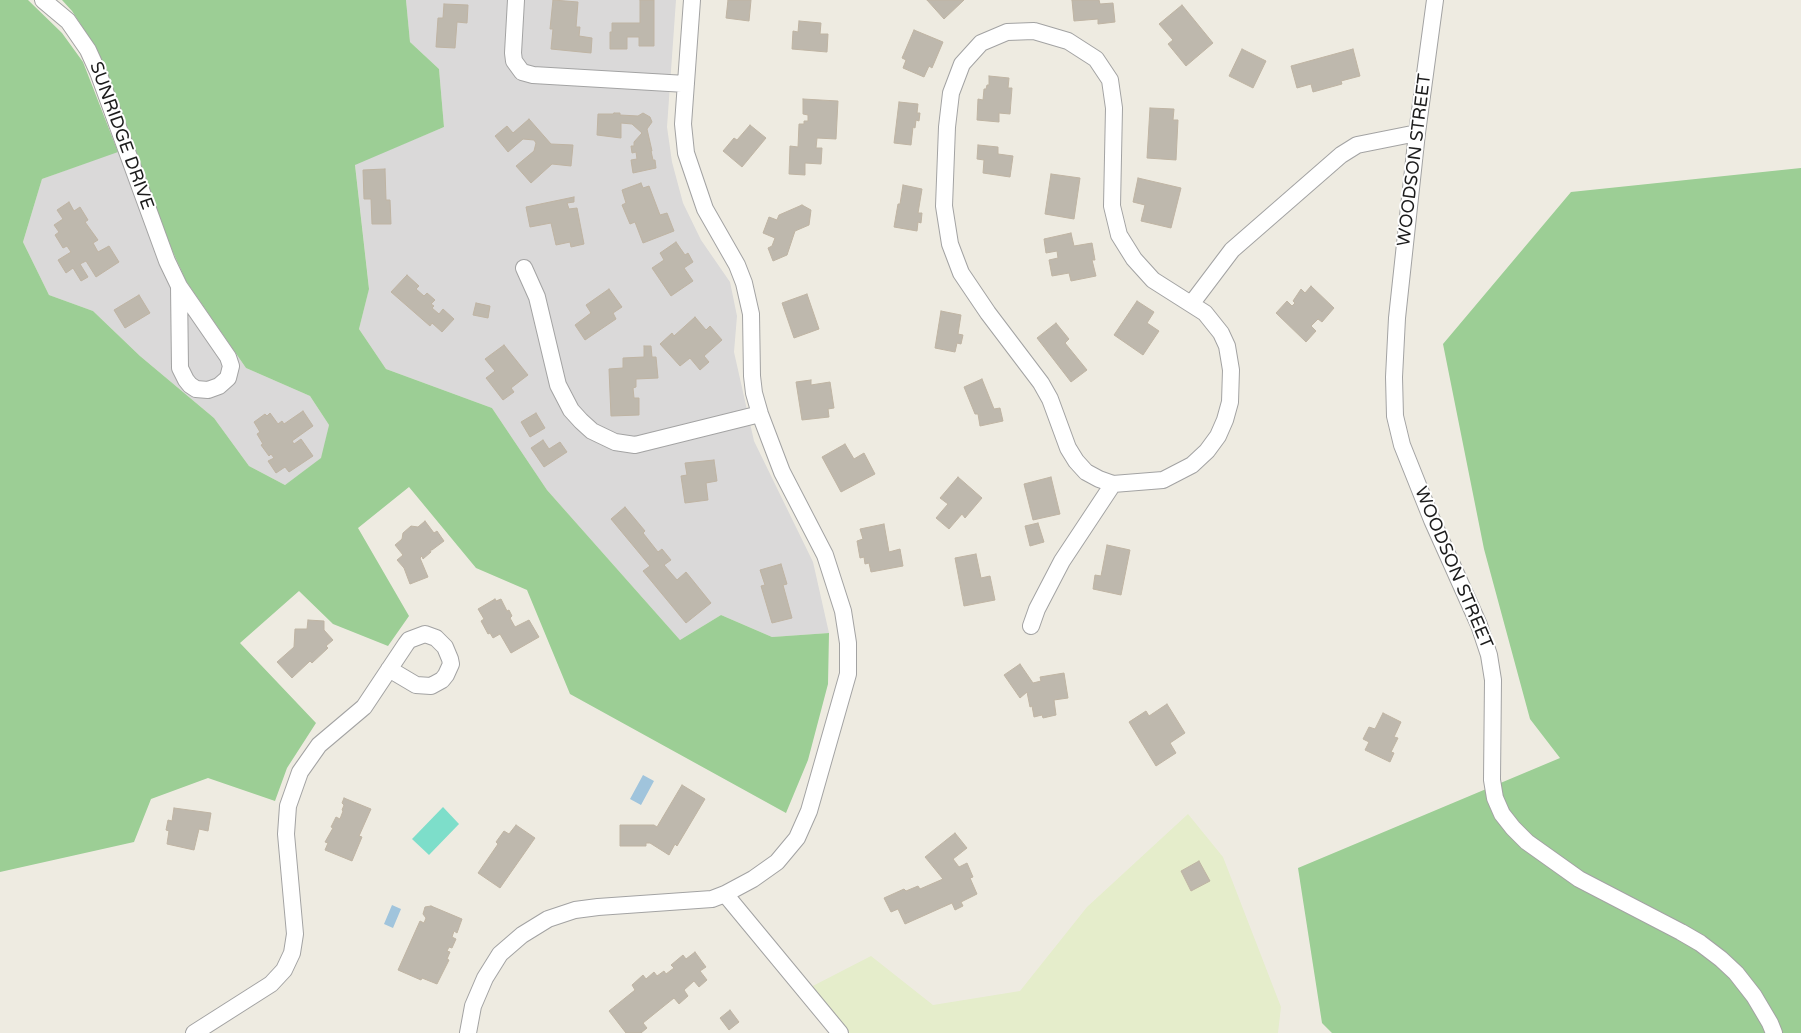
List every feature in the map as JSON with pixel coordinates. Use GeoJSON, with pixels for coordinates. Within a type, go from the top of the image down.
{"type":"FeatureCollection","features":[{"type":"Feature","properties":{"kind":"street","name":"SUNRIDGE DRIVE"},"geometry":{"type":"LineString","coordinates":[[43,0],[68,21],[94,62],[164,252],[179,286],[226,353],[230,362],[228,378],[220,386],[208,390],[196,389],[190,385],[182,374],[180,368],[179,286]]}},
{"type":"Feature","properties":{"kind":"street"},"geometry":{"type":"LineString","coordinates":[[516,0],[512,53],[514,61],[522,72],[532,75],[686,84]]}},
{"type":"Feature","properties":{"kind":"street"},"geometry":{"type":"LineString","coordinates":[[468,1033],[473,1006],[485,978],[500,954],[522,935],[548,919],[574,910],[712,899],[754,879],[777,862],[797,838],[809,811],[848,674],[848,643],[843,611],[825,555],[808,518],[782,472],[760,414],[752,376],[749,298],[737,265],[710,219],[696,186],[686,153],[683,124],[692,0]]}},
{"type":"Feature","properties":{"kind":"street","name":"WOODSON STREET"},"geometry":{"type":"LineString","coordinates":[[1436,0],[1417,133],[1397,318],[1394,377],[1396,416],[1402,445],[1432,520],[1479,625],[1489,655],[1493,680],[1492,780],[1495,798],[1502,814],[1512,828],[1542,853],[1579,879],[1694,939],[1721,959],[1736,973],[1754,996],[1774,1033]]}},
{"type":"Feature","properties":{"kind":"street"},"geometry":{"type":"LineString","coordinates":[[1034,31],[1068,41],[1096,59],[1110,80],[1114,108],[1112,206],[1119,235],[1134,259],[1153,280],[1192,304],[1205,313],[1213,322],[1227,346],[1231,370],[1230,402],[1218,436],[1207,451],[1192,465],[1178,473],[1156,481],[1113,484],[1086,472],[1068,448],[1050,400],[1041,383],[988,313],[961,273],[950,244],[944,206],[947,127],[951,93],[962,64],[981,43],[1007,32],[1034,31]]}},
{"type":"Feature","properties":{"kind":"street"},"geometry":{"type":"LineString","coordinates":[[1192,304],[1232,250],[1341,155],[1356,145],[1417,133]]}},
{"type":"Feature","properties":{"kind":"street"},"geometry":{"type":"LineString","coordinates":[[524,268],[537,297],[558,385],[571,410],[592,431],[615,442],[635,445],[760,414]]}},
{"type":"Feature","properties":{"kind":"street"},"geometry":{"type":"LineString","coordinates":[[1031,626],[1037,609],[1062,560],[1113,484]]}},
{"type":"Feature","properties":{"kind":"street"},"geometry":{"type":"LineString","coordinates":[[194,1033],[271,984],[284,970],[292,952],[295,934],[286,834],[288,806],[300,772],[319,745],[364,707],[389,669]]}},
{"type":"Feature","properties":{"kind":"street"},"geometry":{"type":"LineString","coordinates":[[725,894],[840,1033]]}},
{"type":"Feature","properties":{"kind":"shaded area"},"geometry":{"type":"Polygon","coordinates":[[[406,0],[676,0],[667,127],[672,162],[683,203],[701,240],[730,282],[737,316],[734,352],[754,441],[813,562],[829,633],[772,637],[721,615],[680,640],[547,490],[492,408],[386,369],[359,329],[369,288],[355,164],[444,127],[439,69],[410,42],[406,0]]]}},
{"type":"Feature","properties":{"kind":"shaded area"},"geometry":{"type":"Polygon","coordinates":[[[132,146],[186,281],[246,368],[310,396],[329,425],[322,458],[285,485],[249,466],[214,418],[140,356],[93,311],[49,295],[23,242],[42,179],[132,146]]]}},
{"type":"Feature","properties":{"kind":"shaded area"},"geometry":{"type":"Polygon","coordinates":[[[643,775],[654,781],[641,805],[630,799],[643,775]]]}},
{"type":"Feature","properties":{"kind":"shaded area"},"geometry":{"type":"Polygon","coordinates":[[[443,807],[459,824],[429,855],[412,839],[443,807]]]}},
{"type":"Feature","properties":{"kind":"shaded area"},"geometry":{"type":"Polygon","coordinates":[[[392,905],[401,909],[393,928],[384,924],[392,905]]]}},
{"type":"Feature","properties":{"kind":"green space"},"geometry":{"type":"Polygon","coordinates":[[[0,0],[28,0],[62,33],[83,62],[118,152],[42,179],[23,242],[49,295],[93,311],[140,356],[214,418],[249,466],[285,485],[321,458],[329,425],[310,396],[246,368],[186,281],[172,250],[94,45],[72,11],[62,0],[406,0],[410,42],[439,69],[444,127],[355,165],[369,289],[359,329],[386,369],[492,408],[547,490],[680,640],[721,615],[772,637],[829,633],[828,684],[808,760],[786,813],[570,694],[527,590],[476,568],[409,487],[358,528],[409,616],[388,646],[333,624],[299,591],[240,643],[316,723],[287,768],[275,801],[208,778],[151,799],[134,842],[0,872],[0,0]]]}},
{"type":"Feature","properties":{"kind":"green space"},"geometry":{"type":"Polygon","coordinates":[[[1801,168],[1801,1033],[1332,1033],[1322,1023],[1298,868],[1560,758],[1530,719],[1484,549],[1443,344],[1571,192],[1801,168]]]}},
{"type":"Feature","properties":{"kind":"green space"},"geometry":{"type":"Polygon","coordinates":[[[1188,814],[1223,857],[1281,1007],[1278,1033],[840,1033],[805,990],[871,956],[933,1005],[1020,991],[1087,907],[1188,814]]]}},
{"type":"Feature","properties":{"kind":"building"},"geometry":{"type":"Polygon","coordinates":[[[553,0],[578,2],[576,27],[580,27],[579,36],[592,38],[591,53],[551,49],[553,29],[550,29],[553,0]]]}},
{"type":"Feature","properties":{"kind":"building"},"geometry":{"type":"Polygon","coordinates":[[[640,0],[654,0],[654,46],[639,46],[639,37],[627,37],[627,49],[610,49],[612,23],[640,23],[640,0]]]}},
{"type":"Feature","properties":{"kind":"building"},"geometry":{"type":"Polygon","coordinates":[[[728,0],[751,0],[749,21],[726,18],[728,0]]]}},
{"type":"Feature","properties":{"kind":"building"},"geometry":{"type":"Polygon","coordinates":[[[927,0],[964,0],[944,19],[927,0]]]}},
{"type":"Feature","properties":{"kind":"building"},"geometry":{"type":"Polygon","coordinates":[[[1072,0],[1099,0],[1100,4],[1113,3],[1115,22],[1098,24],[1098,19],[1074,21],[1072,0]]]}},
{"type":"Feature","properties":{"kind":"building"},"geometry":{"type":"Polygon","coordinates":[[[444,4],[468,5],[467,23],[457,22],[455,48],[436,47],[438,18],[443,18],[444,4]]]}},
{"type":"Feature","properties":{"kind":"building"},"geometry":{"type":"Polygon","coordinates":[[[1182,5],[1213,43],[1186,66],[1168,44],[1173,40],[1159,24],[1182,5]]]}},
{"type":"Feature","properties":{"kind":"building"},"geometry":{"type":"Polygon","coordinates":[[[799,21],[821,23],[820,34],[828,34],[827,52],[792,49],[793,31],[798,32],[799,21]]]}},
{"type":"Feature","properties":{"kind":"building"},"geometry":{"type":"Polygon","coordinates":[[[914,30],[943,42],[932,68],[929,66],[924,77],[903,68],[906,60],[902,58],[914,30]]]}},
{"type":"Feature","properties":{"kind":"building"},"geometry":{"type":"Polygon","coordinates":[[[1242,49],[1266,61],[1253,88],[1229,76],[1242,49]]]}},
{"type":"Feature","properties":{"kind":"building"},"geometry":{"type":"Polygon","coordinates":[[[1353,49],[1360,76],[1341,81],[1342,84],[1313,92],[1311,84],[1297,88],[1291,66],[1353,49]]]}},
{"type":"Feature","properties":{"kind":"building"},"geometry":{"type":"Polygon","coordinates":[[[989,76],[1009,78],[1008,88],[1012,88],[1010,114],[999,113],[999,122],[977,120],[978,99],[983,100],[984,89],[989,85],[989,76]]]}},
{"type":"Feature","properties":{"kind":"building"},"geometry":{"type":"Polygon","coordinates":[[[803,99],[838,101],[836,139],[817,138],[816,148],[822,148],[821,164],[805,163],[805,175],[789,174],[790,146],[798,147],[799,124],[804,124],[804,121],[808,121],[808,115],[803,114],[803,99]]]}},
{"type":"Feature","properties":{"kind":"building"},"geometry":{"type":"Polygon","coordinates":[[[899,102],[918,104],[917,113],[920,113],[919,121],[916,120],[915,128],[913,127],[911,145],[894,143],[899,102]]]}},
{"type":"Feature","properties":{"kind":"building"},"geometry":{"type":"Polygon","coordinates":[[[1150,108],[1174,109],[1173,120],[1178,120],[1176,160],[1147,158],[1150,108]]]}},
{"type":"Feature","properties":{"kind":"building"},"geometry":{"type":"Polygon","coordinates":[[[614,113],[638,116],[643,113],[650,117],[652,122],[647,129],[656,168],[633,173],[631,160],[637,159],[636,152],[632,153],[631,146],[634,146],[634,142],[642,133],[632,124],[621,123],[621,138],[597,135],[598,114],[614,113]]]}},
{"type":"Feature","properties":{"kind":"building"},"geometry":{"type":"Polygon","coordinates":[[[529,119],[551,144],[573,145],[571,166],[552,164],[531,183],[516,166],[534,151],[536,143],[534,140],[523,139],[508,152],[495,136],[507,126],[513,133],[529,119]]]}},
{"type":"Feature","properties":{"kind":"building"},"geometry":{"type":"Polygon","coordinates":[[[750,125],[766,138],[742,167],[723,151],[734,138],[737,140],[750,125]]]}},
{"type":"Feature","properties":{"kind":"building"},"geometry":{"type":"Polygon","coordinates":[[[978,145],[998,147],[998,154],[1013,156],[1010,177],[983,173],[984,160],[977,159],[978,145]]]}},
{"type":"Feature","properties":{"kind":"building"},"geometry":{"type":"Polygon","coordinates":[[[385,169],[386,200],[390,200],[391,224],[372,224],[371,199],[364,199],[363,170],[385,169]]]}},
{"type":"Feature","properties":{"kind":"building"},"geometry":{"type":"Polygon","coordinates":[[[1051,174],[1080,178],[1074,219],[1045,214],[1051,174]]]}},
{"type":"Feature","properties":{"kind":"building"},"geometry":{"type":"Polygon","coordinates":[[[1138,178],[1181,188],[1171,228],[1141,221],[1145,205],[1133,202],[1138,178]]]}},
{"type":"Feature","properties":{"kind":"building"},"geometry":{"type":"Polygon","coordinates":[[[641,183],[643,188],[649,186],[660,215],[667,213],[674,231],[643,243],[635,222],[630,224],[622,205],[626,203],[622,190],[641,183]]]}},
{"type":"Feature","properties":{"kind":"building"},"geometry":{"type":"Polygon","coordinates":[[[903,185],[922,189],[918,213],[922,213],[921,223],[918,222],[917,231],[894,227],[903,185]]]}},
{"type":"Feature","properties":{"kind":"building"},"geometry":{"type":"Polygon","coordinates":[[[574,197],[574,202],[567,203],[569,209],[577,208],[584,244],[571,247],[570,242],[556,245],[551,223],[530,227],[526,207],[574,197]]]}},
{"type":"Feature","properties":{"kind":"building"},"geometry":{"type":"Polygon","coordinates":[[[69,202],[74,211],[80,207],[88,220],[85,222],[98,240],[93,243],[98,252],[109,246],[119,262],[96,277],[86,261],[80,264],[88,277],[81,281],[73,268],[66,273],[58,260],[71,252],[67,246],[63,248],[55,235],[59,232],[54,225],[63,219],[57,210],[69,202]]]}},
{"type":"Feature","properties":{"kind":"building"},"geometry":{"type":"Polygon","coordinates":[[[802,205],[811,210],[809,225],[795,231],[787,255],[773,261],[768,248],[772,246],[775,238],[763,233],[769,217],[777,220],[779,215],[802,205]]]}},
{"type":"Feature","properties":{"kind":"building"},"geometry":{"type":"Polygon","coordinates":[[[1071,233],[1074,246],[1092,243],[1095,260],[1092,260],[1096,276],[1071,281],[1069,273],[1052,276],[1049,260],[1058,258],[1057,251],[1046,253],[1044,239],[1071,233]]]}},
{"type":"Feature","properties":{"kind":"building"},"geometry":{"type":"Polygon","coordinates":[[[676,242],[685,255],[688,253],[693,262],[684,268],[693,281],[671,296],[652,268],[664,260],[660,253],[676,242]]]}},
{"type":"Feature","properties":{"kind":"building"},"geometry":{"type":"Polygon","coordinates":[[[407,275],[419,286],[416,289],[424,296],[427,293],[435,300],[431,304],[434,306],[432,308],[439,314],[443,309],[454,319],[442,332],[432,323],[430,326],[391,292],[407,275]]]}},
{"type":"Feature","properties":{"kind":"building"},"geometry":{"type":"Polygon","coordinates":[[[1311,286],[1334,308],[1322,322],[1318,319],[1311,326],[1316,331],[1306,342],[1276,313],[1287,301],[1292,306],[1301,289],[1305,293],[1311,286]]]}},
{"type":"Feature","properties":{"kind":"building"},"geometry":{"type":"Polygon","coordinates":[[[609,289],[622,307],[613,313],[616,319],[585,340],[575,325],[591,313],[586,305],[609,289]]]}},
{"type":"Feature","properties":{"kind":"building"},"geometry":{"type":"Polygon","coordinates":[[[807,294],[819,329],[794,338],[782,303],[807,294]]]}},
{"type":"Feature","properties":{"kind":"building"},"geometry":{"type":"Polygon","coordinates":[[[139,295],[150,313],[125,328],[114,310],[139,295]]]}},
{"type":"Feature","properties":{"kind":"building"},"geometry":{"type":"Polygon","coordinates":[[[1137,301],[1154,312],[1147,323],[1159,331],[1143,355],[1114,335],[1137,301]]]}},
{"type":"Feature","properties":{"kind":"building"},"geometry":{"type":"Polygon","coordinates":[[[476,303],[490,306],[488,318],[473,315],[476,303]]]}},
{"type":"Feature","properties":{"kind":"building"},"geometry":{"type":"Polygon","coordinates":[[[941,311],[961,315],[958,334],[963,335],[961,344],[957,343],[955,352],[935,348],[941,311]]]}},
{"type":"Feature","properties":{"kind":"building"},"geometry":{"type":"Polygon","coordinates":[[[695,317],[706,330],[710,326],[722,340],[704,356],[709,362],[700,370],[690,358],[680,366],[660,344],[672,333],[674,336],[695,317]]]}},
{"type":"Feature","properties":{"kind":"building"},"geometry":{"type":"Polygon","coordinates":[[[1056,323],[1069,339],[1065,343],[1087,370],[1071,382],[1037,338],[1056,323]]]}},
{"type":"Feature","properties":{"kind":"building"},"geometry":{"type":"Polygon","coordinates":[[[504,345],[528,375],[511,388],[514,392],[503,400],[486,378],[495,371],[485,359],[504,345]]]}},
{"type":"Feature","properties":{"kind":"building"},"geometry":{"type":"Polygon","coordinates":[[[644,346],[651,346],[652,357],[656,357],[658,378],[636,379],[636,387],[633,388],[634,398],[639,398],[639,415],[611,416],[609,369],[623,368],[623,358],[644,357],[644,346]]]}},
{"type":"Feature","properties":{"kind":"building"},"geometry":{"type":"Polygon","coordinates":[[[982,379],[994,409],[1000,408],[1003,421],[980,426],[978,414],[975,414],[964,387],[982,379]]]}},
{"type":"Feature","properties":{"kind":"building"},"geometry":{"type":"Polygon","coordinates":[[[811,380],[811,385],[830,382],[834,408],[828,409],[829,417],[802,420],[796,382],[811,380]]]}},
{"type":"Feature","properties":{"kind":"building"},"geometry":{"type":"Polygon","coordinates":[[[303,411],[313,426],[292,441],[294,444],[301,439],[313,456],[289,472],[285,467],[276,473],[268,461],[274,458],[271,454],[269,456],[261,445],[263,444],[257,434],[260,432],[254,422],[265,414],[267,416],[270,413],[278,424],[282,421],[284,424],[303,411]]]}},
{"type":"Feature","properties":{"kind":"building"},"geometry":{"type":"Polygon","coordinates":[[[536,413],[545,428],[530,437],[521,422],[536,413]]]}},
{"type":"Feature","properties":{"kind":"building"},"geometry":{"type":"Polygon","coordinates":[[[543,440],[549,449],[560,442],[567,452],[544,467],[531,448],[543,440]]]}},
{"type":"Feature","properties":{"kind":"building"},"geometry":{"type":"Polygon","coordinates":[[[845,444],[854,459],[864,453],[875,474],[841,492],[822,457],[845,444]]]}},
{"type":"Feature","properties":{"kind":"building"},"geometry":{"type":"Polygon","coordinates":[[[714,460],[717,481],[706,483],[708,500],[685,503],[681,476],[687,475],[685,463],[714,460]]]}},
{"type":"Feature","properties":{"kind":"building"},"geometry":{"type":"Polygon","coordinates":[[[958,477],[982,498],[965,518],[962,514],[949,529],[936,518],[948,504],[940,498],[958,477]]]}},
{"type":"Feature","properties":{"kind":"building"},"geometry":{"type":"Polygon","coordinates":[[[1051,477],[1060,514],[1033,520],[1024,484],[1051,477]]]}},
{"type":"Feature","properties":{"kind":"building"},"geometry":{"type":"Polygon","coordinates":[[[625,507],[645,531],[643,533],[658,552],[662,549],[671,560],[664,565],[677,580],[686,572],[711,603],[686,623],[643,571],[650,566],[611,519],[625,507]]]}},
{"type":"Feature","properties":{"kind":"building"},"geometry":{"type":"Polygon","coordinates":[[[425,521],[434,533],[437,531],[444,541],[430,550],[431,552],[423,559],[422,556],[420,558],[428,577],[410,584],[404,568],[397,560],[403,555],[395,545],[402,539],[403,533],[411,526],[418,527],[425,521]]]}},
{"type":"Feature","properties":{"kind":"building"},"geometry":{"type":"Polygon","coordinates":[[[1038,523],[1044,542],[1030,546],[1025,526],[1038,523]]]}},
{"type":"Feature","properties":{"kind":"building"},"geometry":{"type":"Polygon","coordinates":[[[884,524],[889,552],[900,549],[903,566],[871,572],[869,563],[865,564],[864,557],[860,558],[857,541],[863,539],[860,529],[884,524]]]}},
{"type":"Feature","properties":{"kind":"building"},"geometry":{"type":"Polygon","coordinates":[[[1107,545],[1130,550],[1121,595],[1093,589],[1095,575],[1101,576],[1107,545]]]}},
{"type":"Feature","properties":{"kind":"building"},"geometry":{"type":"Polygon","coordinates":[[[976,554],[981,578],[990,576],[995,600],[964,606],[955,558],[976,554]]]}},
{"type":"Feature","properties":{"kind":"building"},"geometry":{"type":"Polygon","coordinates":[[[781,564],[787,584],[783,585],[792,618],[772,623],[761,586],[765,585],[760,570],[781,564]]]}},
{"type":"Feature","properties":{"kind":"building"},"geometry":{"type":"Polygon","coordinates":[[[495,599],[496,601],[501,599],[507,611],[509,610],[512,616],[510,618],[515,627],[529,620],[539,637],[511,653],[500,634],[493,638],[490,633],[488,634],[481,621],[484,619],[478,609],[495,599]]]}},
{"type":"Feature","properties":{"kind":"building"},"geometry":{"type":"Polygon","coordinates":[[[308,620],[324,621],[324,630],[333,640],[326,646],[328,648],[312,663],[310,661],[292,678],[277,662],[294,647],[295,629],[307,629],[308,620]]]}},
{"type":"Feature","properties":{"kind":"building"},"geometry":{"type":"Polygon","coordinates":[[[1020,664],[1033,683],[1041,681],[1040,677],[1064,673],[1068,698],[1054,700],[1056,715],[1043,718],[1042,715],[1034,717],[1027,692],[1020,698],[1004,675],[1020,664]]]}},
{"type":"Feature","properties":{"kind":"building"},"geometry":{"type":"Polygon","coordinates":[[[1167,704],[1185,733],[1170,743],[1176,753],[1156,766],[1129,722],[1146,711],[1149,716],[1167,704]]]}},
{"type":"Feature","properties":{"kind":"building"},"geometry":{"type":"Polygon","coordinates":[[[1383,713],[1401,722],[1394,737],[1398,738],[1391,752],[1394,753],[1390,762],[1365,750],[1369,742],[1363,739],[1369,727],[1375,729],[1383,713]]]}},
{"type":"Feature","properties":{"kind":"building"},"geometry":{"type":"Polygon","coordinates":[[[682,785],[705,799],[677,846],[675,844],[669,855],[650,843],[646,843],[646,846],[620,846],[620,825],[654,825],[657,827],[682,785]]]}},
{"type":"Feature","properties":{"kind":"building"},"geometry":{"type":"Polygon","coordinates":[[[344,798],[371,809],[359,836],[362,837],[352,861],[325,850],[328,843],[325,842],[333,828],[331,827],[336,817],[340,819],[343,811],[344,805],[342,803],[344,798]]]}},
{"type":"Feature","properties":{"kind":"building"},"geometry":{"type":"Polygon","coordinates":[[[174,808],[211,813],[208,831],[199,829],[194,850],[167,844],[169,831],[166,830],[168,820],[172,821],[174,808]]]}},
{"type":"Feature","properties":{"kind":"building"},"geometry":{"type":"Polygon","coordinates":[[[516,825],[535,838],[500,888],[478,873],[498,844],[496,842],[504,831],[509,834],[516,825]]]}},
{"type":"Feature","properties":{"kind":"building"},"geometry":{"type":"Polygon","coordinates":[[[955,833],[967,848],[953,859],[959,867],[967,863],[973,877],[970,878],[977,894],[961,902],[963,906],[955,910],[952,903],[905,924],[898,909],[891,912],[884,898],[904,889],[906,891],[918,886],[920,889],[943,879],[925,857],[955,833]]]}},
{"type":"Feature","properties":{"kind":"building"},"geometry":{"type":"Polygon","coordinates":[[[1199,861],[1210,881],[1191,891],[1181,871],[1199,861]]]}},
{"type":"Feature","properties":{"kind":"building"},"geometry":{"type":"Polygon","coordinates":[[[431,906],[462,919],[457,933],[454,931],[452,937],[456,939],[452,948],[449,947],[447,951],[450,952],[447,959],[449,960],[437,984],[422,978],[421,980],[398,970],[420,921],[424,923],[426,918],[423,914],[425,907],[431,906]]]}},
{"type":"Feature","properties":{"kind":"building"},"geometry":{"type":"Polygon","coordinates":[[[695,952],[706,967],[700,971],[707,980],[699,987],[694,981],[684,990],[688,996],[679,1004],[674,998],[643,1023],[647,1028],[641,1033],[626,1033],[609,1011],[635,990],[632,985],[643,975],[646,979],[654,972],[657,976],[664,971],[666,974],[674,968],[671,965],[683,955],[686,959],[695,952]]]}},
{"type":"Feature","properties":{"kind":"building"},"geometry":{"type":"Polygon","coordinates":[[[730,1010],[739,1022],[729,1030],[720,1018],[730,1010]]]}}]}
